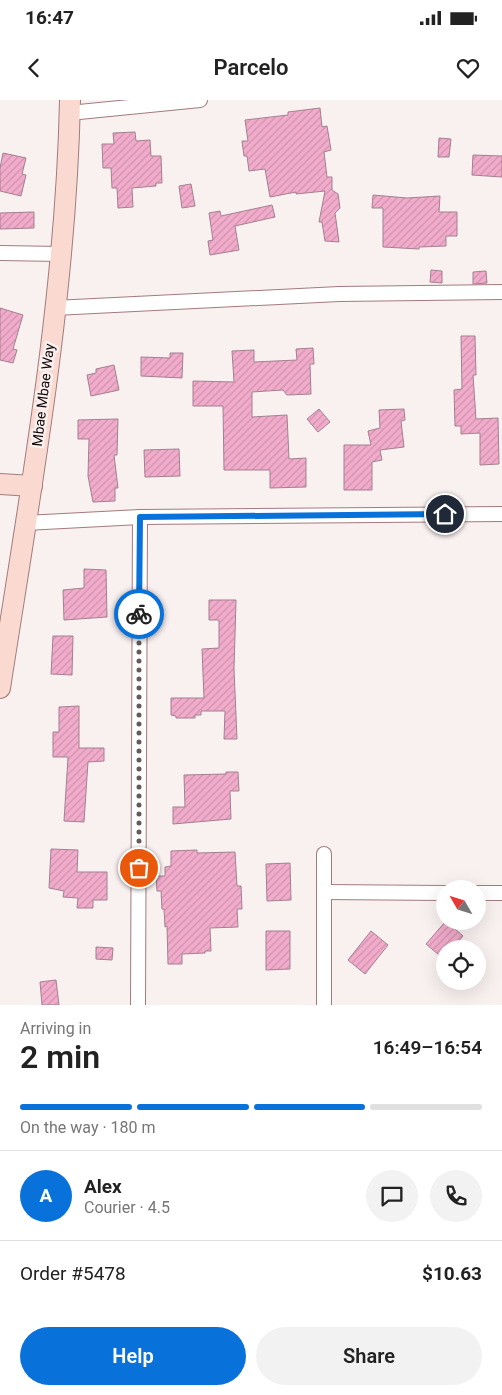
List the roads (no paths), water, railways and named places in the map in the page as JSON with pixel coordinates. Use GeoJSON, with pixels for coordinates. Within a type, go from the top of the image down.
{"type":"FeatureCollection","features":[{"type":"Feature","properties":{"kind":"street"},"geometry":{"type":"LineString","coordinates":[[70,107],[200,100]]}},
{"type":"Feature","properties":{"kind":"street","name":"Mbae Mbae Way"},"geometry":{"type":"LineString","coordinates":[[0,688],[32,486],[54,308],[60,254],[70,107]]}},
{"type":"Feature","properties":{"kind":"street"},"geometry":{"type":"LineString","coordinates":[[0,253],[60,254]]}},
{"type":"Feature","properties":{"kind":"street"},"geometry":{"type":"LineString","coordinates":[[54,308],[339,294],[502,292]]}},
{"type":"Feature","properties":{"kind":"street"},"geometry":{"type":"LineString","coordinates":[[0,484],[32,486]]}},
{"type":"Feature","properties":{"kind":"street"},"geometry":{"type":"LineString","coordinates":[[25,523],[140,517],[502,514]]}},
{"type":"Feature","properties":{"kind":"street"},"geometry":{"type":"LineString","coordinates":[[138,1005],[140,517]]}},
{"type":"Feature","properties":{"kind":"street"},"geometry":{"type":"LineString","coordinates":[[324,854],[324,1005]]}},
{"type":"Feature","properties":{"kind":"street"},"geometry":{"type":"LineString","coordinates":[[324,892],[436,893]]}},
{"type":"Feature","properties":{"kind":"street"},"geometry":{"type":"LineString","coordinates":[[486,893],[502,893]]}}]}
